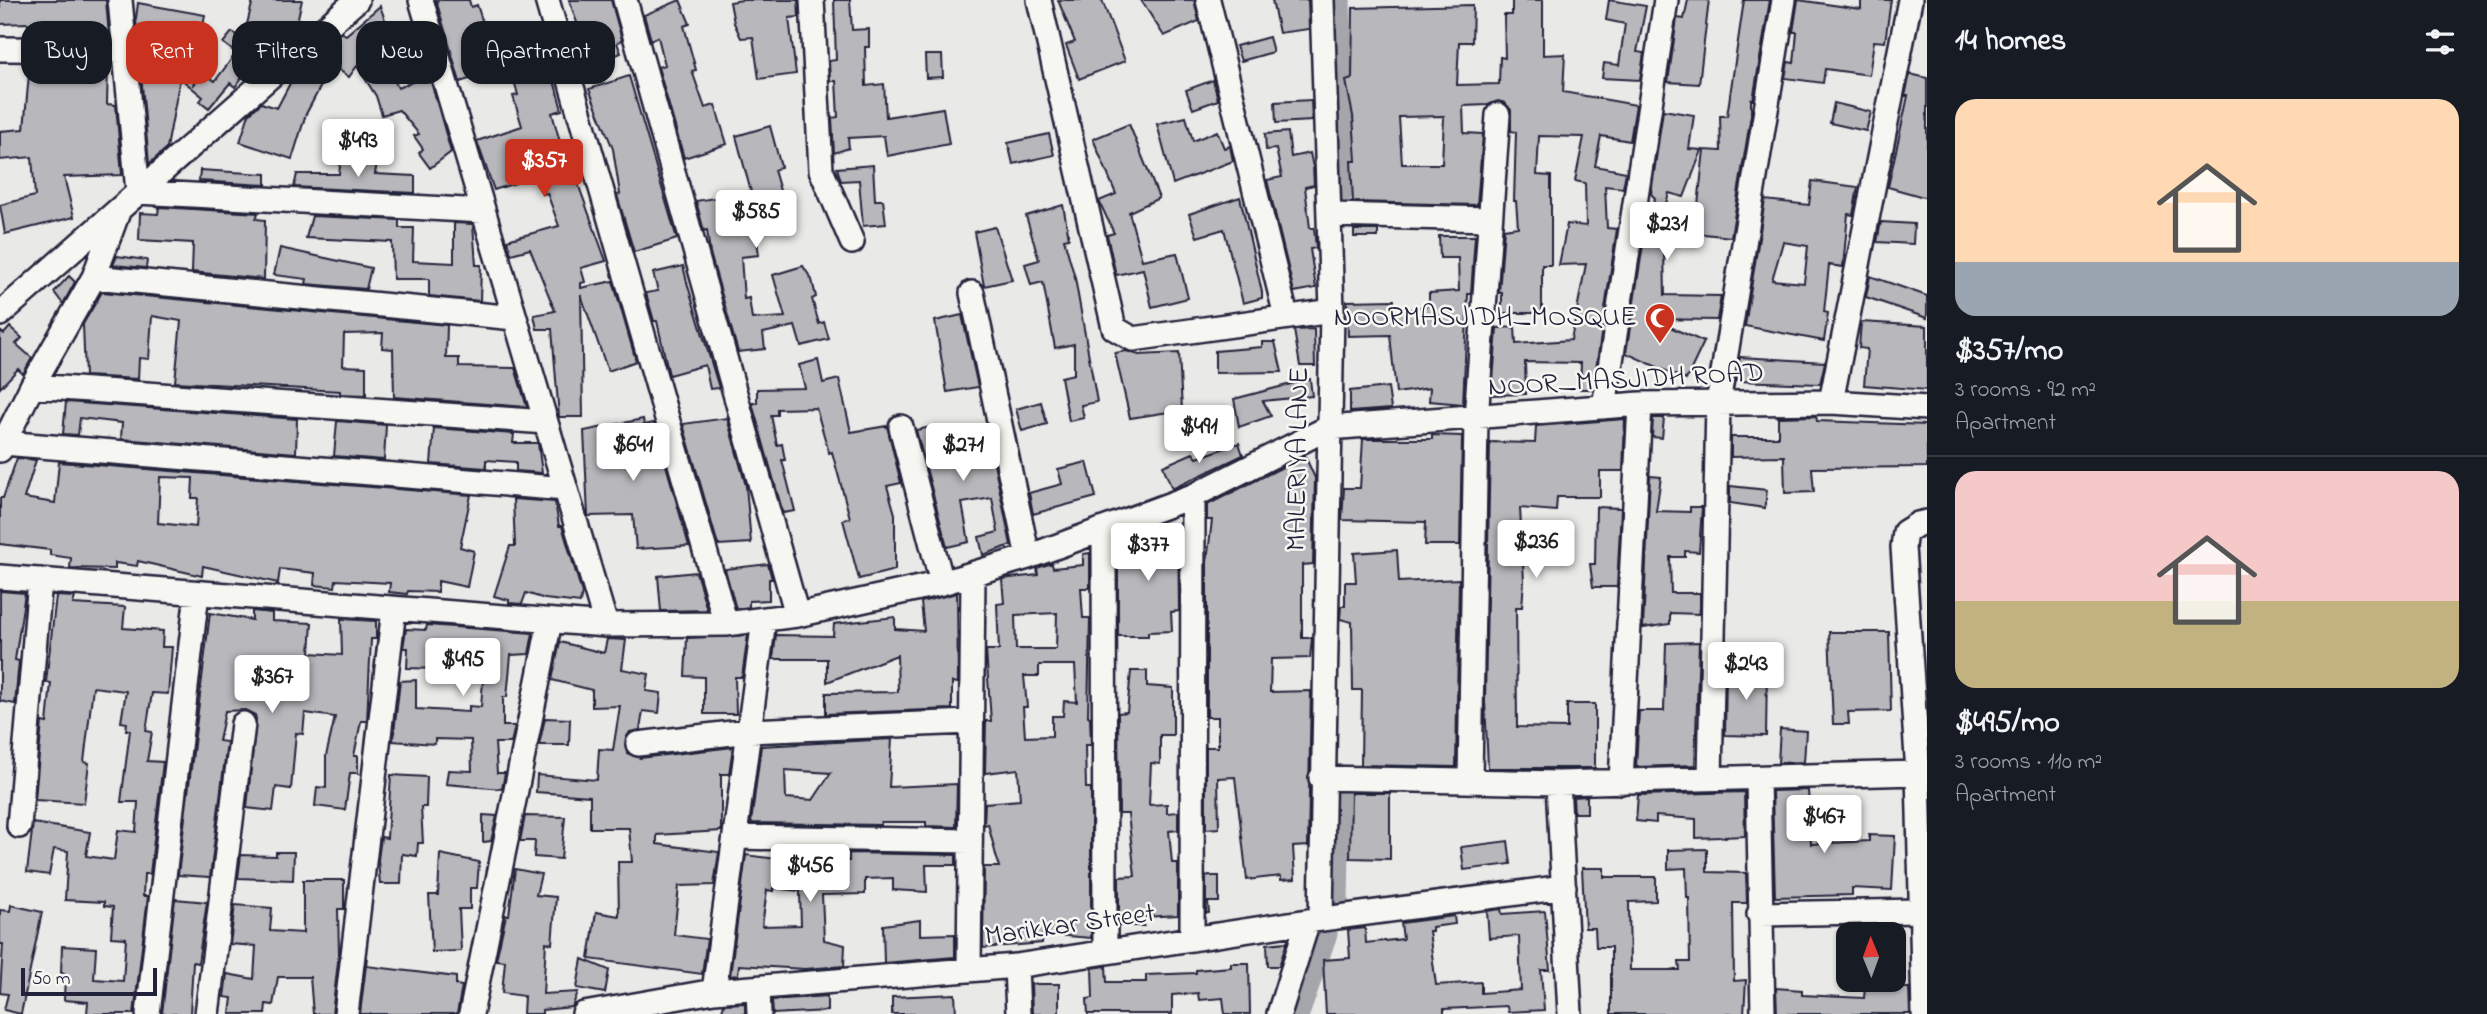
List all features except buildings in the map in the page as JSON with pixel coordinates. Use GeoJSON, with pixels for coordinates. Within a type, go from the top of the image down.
{"type":"FeatureCollection","features":[{"type":"Feature","properties":{"kind":"street"},"geometry":{"type":"LineString","coordinates":[[120,0],[138,192]]}},
{"type":"Feature","properties":{"kind":"street"},"geometry":{"type":"LineString","coordinates":[[0,314],[357,0]]}},
{"type":"Feature","properties":{"kind":"street"},"geometry":{"type":"LineString","coordinates":[[421,0],[606,625]]}},
{"type":"Feature","properties":{"kind":"street"},"geometry":{"type":"LineString","coordinates":[[547,0],[726,624]]}},
{"type":"Feature","properties":{"kind":"street"},"geometry":{"type":"LineString","coordinates":[[625,0],[797,615]]}},
{"type":"Feature","properties":{"kind":"street"},"geometry":{"type":"LineString","coordinates":[[812,0],[821,170],[852,243]]}},
{"type":"Feature","properties":{"kind":"street"},"geometry":{"type":"LineString","coordinates":[[1039,0],[1114,328],[1133,339],[1332,311]]}},
{"type":"Feature","properties":{"kind":"street"},"geometry":{"type":"LineString","coordinates":[[1208,0],[1286,316]]}},
{"type":"Feature","properties":{"kind":"street","name":"MALERIYA LANE"},"geometry":{"type":"LineString","coordinates":[[1279,1014],[1315,920],[1332,311],[1322,0]]}},
{"type":"Feature","properties":{"kind":"street"},"geometry":{"type":"LineString","coordinates":[[1604,407],[1666,0]]}},
{"type":"Feature","properties":{"kind":"street"},"geometry":{"type":"LineString","coordinates":[[1710,778],[1718,403],[1784,0]]}},
{"type":"Feature","properties":{"kind":"street"},"geometry":{"type":"LineString","coordinates":[[1831,402],[1910,0]]}},
{"type":"Feature","properties":{"kind":"street"},"geometry":{"type":"LineString","coordinates":[[0,49],[125,50]]}},
{"type":"Feature","properties":{"kind":"street"},"geometry":{"type":"LineString","coordinates":[[1470,781],[1476,419],[1497,115]]}},
{"type":"Feature","properties":{"kind":"street"},"geometry":{"type":"LineString","coordinates":[[138,192],[483,211]]}},
{"type":"Feature","properties":{"kind":"street"},"geometry":{"type":"LineString","coordinates":[[120,209],[94,277],[32,386],[2,447],[566,489]]}},
{"type":"Feature","properties":{"kind":"street"},"geometry":{"type":"LineString","coordinates":[[1331,215],[1490,219]]}},
{"type":"Feature","properties":{"kind":"street"},"geometry":{"type":"LineString","coordinates":[[94,277],[515,318]]}},
{"type":"Feature","properties":{"kind":"street"},"geometry":{"type":"LineString","coordinates":[[972,293],[1028,557]]}},
{"type":"Feature","properties":{"kind":"street"},"geometry":{"type":"LineString","coordinates":[[32,386],[546,422]]}},
{"type":"Feature","properties":{"kind":"street","name":"NOOR_MASJIDH ROAD"},"geometry":{"type":"LineString","coordinates":[[1328,428],[1476,419],[1640,404],[1831,402],[1927,408]]}},
{"type":"Feature","properties":{"kind":"street"},"geometry":{"type":"LineString","coordinates":[[1621,782],[1640,404]]}},
{"type":"Feature","properties":{"kind":"street"},"geometry":{"type":"LineString","coordinates":[[901,427],[942,583]]}},
{"type":"Feature","properties":{"kind":"street"},"geometry":{"type":"LineString","coordinates":[[0,577],[606,625],[726,624],[764,620],[942,583],[1028,557],[1193,496],[1328,428]]}},
{"type":"Feature","properties":{"kind":"street"},"geometry":{"type":"LineString","coordinates":[[1192,939],[1193,496]]}},
{"type":"Feature","properties":{"kind":"street"},"geometry":{"type":"LineString","coordinates":[[1924,1014],[1920,911],[1918,643],[1903,538],[1918,524],[1927,522]]}},
{"type":"Feature","properties":{"kind":"street"},"geometry":{"type":"LineString","coordinates":[[1104,529],[1105,952]]}},
{"type":"Feature","properties":{"kind":"street"},"geometry":{"type":"LineString","coordinates":[[969,970],[973,575]]}},
{"type":"Feature","properties":{"kind":"street"},"geometry":{"type":"LineString","coordinates":[[19,826],[40,580]]}},
{"type":"Feature","properties":{"kind":"street"},"geometry":{"type":"LineString","coordinates":[[148,1014],[197,593]]}},
{"type":"Feature","properties":{"kind":"street"},"geometry":{"type":"LineString","coordinates":[[346,1014],[394,609]]}},
{"type":"Feature","properties":{"kind":"street"},"geometry":{"type":"LineString","coordinates":[[714,991],[764,620]]}},
{"type":"Feature","properties":{"kind":"street"},"geometry":{"type":"LineString","coordinates":[[471,1014],[550,621]]}},
{"type":"Feature","properties":{"kind":"street"},"geometry":{"type":"LineString","coordinates":[[638,744],[749,731],[971,722]]}},
{"type":"Feature","properties":{"kind":"street"},"geometry":{"type":"LineString","coordinates":[[207,1014],[243,724]]}},
{"type":"Feature","properties":{"kind":"street"},"geometry":{"type":"LineString","coordinates":[[1321,778],[1558,783],[1918,773]]}},
{"type":"Feature","properties":{"kind":"street"},"geometry":{"type":"LineString","coordinates":[[1758,778],[1763,1014]]}},
{"type":"Feature","properties":{"kind":"street"},"geometry":{"type":"LineString","coordinates":[[1558,783],[1570,1014]]}},
{"type":"Feature","properties":{"kind":"street"},"geometry":{"type":"LineString","coordinates":[[735,837],[970,841]]}},
{"type":"Feature","properties":{"kind":"street","name":"Marikkar Street"},"geometry":{"type":"LineString","coordinates":[[584,1014],[714,991],[1016,966],[1315,920],[1564,887]]}},
{"type":"Feature","properties":{"kind":"street"},"geometry":{"type":"LineString","coordinates":[[1759,914],[1920,911]]}},
{"type":"Feature","properties":{"kind":"street"},"geometry":{"type":"LineString","coordinates":[[1016,966],[1018,1014]]}},
{"type":"Feature","properties":{"kind":"street"},"geometry":{"type":"LineString","coordinates":[[758,989],[759,1014]]}},
{"type":"Feature","properties":{"kind":"waterway"},"geometry":{"type":"LineString","coordinates":[[1339,199],[1346,190],[1341,0]]}},
{"type":"Feature","properties":{"kind":"waterway"},"geometry":{"type":"LineString","coordinates":[[1339,901],[1341,793]]}},
{"type":"Feature","properties":{"kind":"waterway"},"geometry":{"type":"LineString","coordinates":[[1300,1014],[1328,934]]}},
{"type":"Feature","properties":{"kind":"place","name":"NOORMASJIDH_MOSQUE"},"geometry":{"type":"Point","coordinates":[1660,345]}}]}
